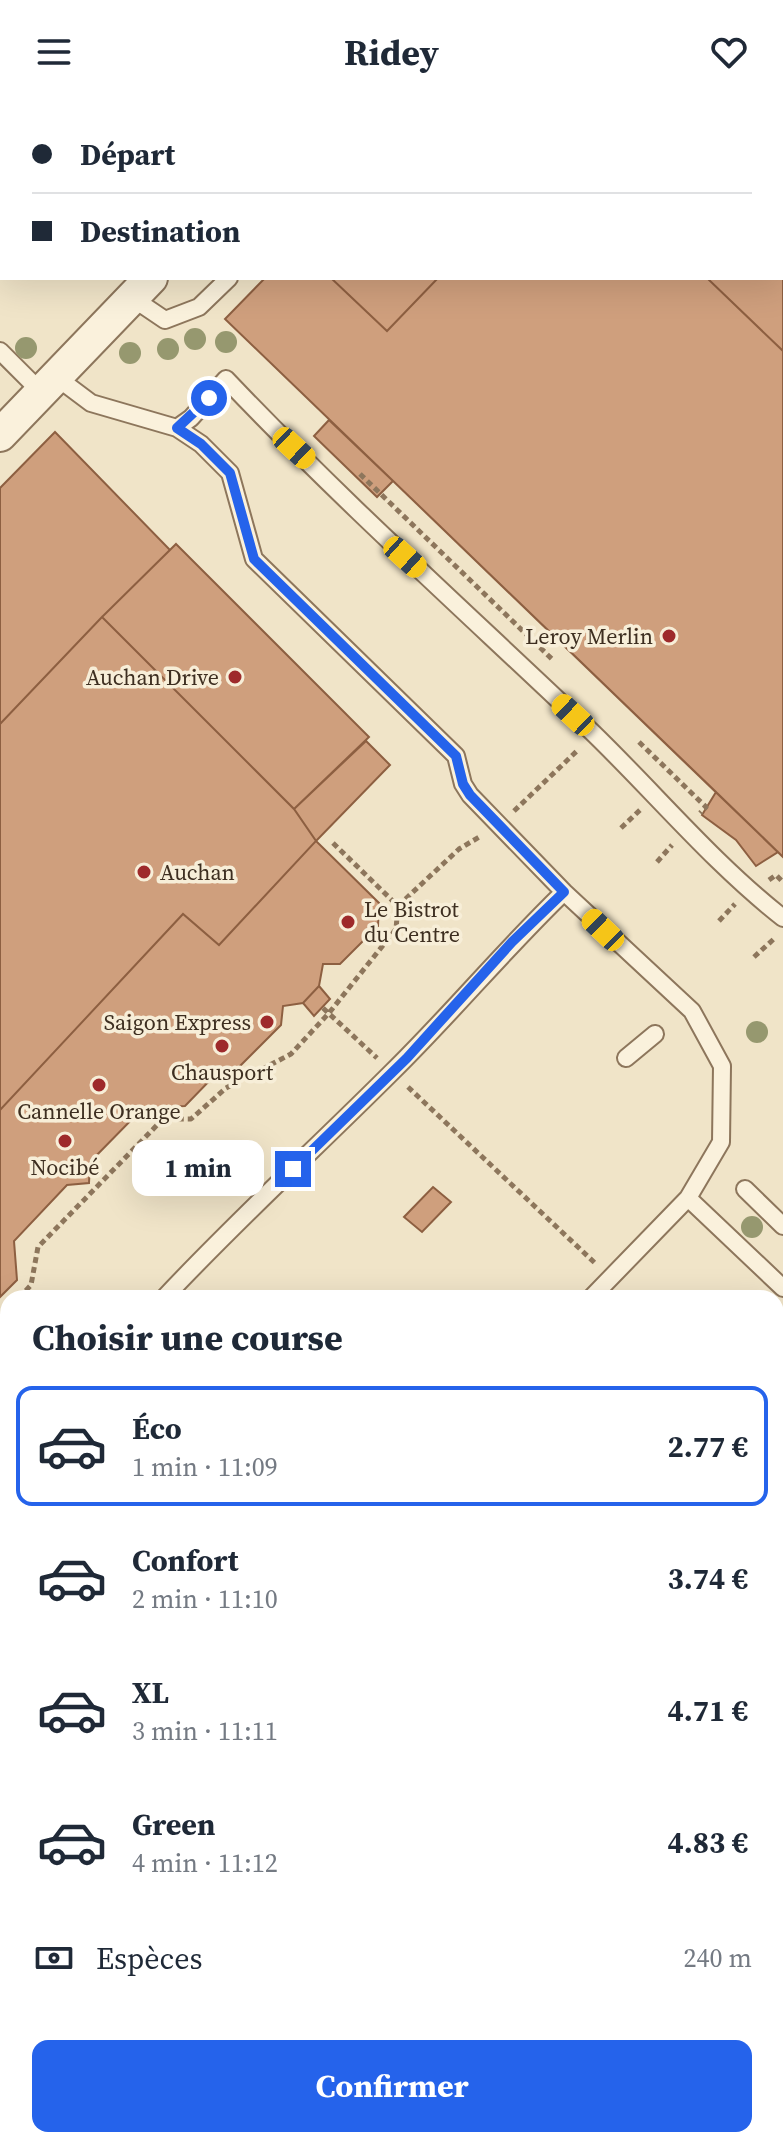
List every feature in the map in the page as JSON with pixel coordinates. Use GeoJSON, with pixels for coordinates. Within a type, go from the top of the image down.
{"type":"FeatureCollection","features":[{"type":"Feature","properties":{"kind":"street"},"geometry":{"type":"LineString","coordinates":[[0,435],[141,288]]}},
{"type":"Feature","properties":{"kind":"lane"},"geometry":{"type":"LineString","coordinates":[[141,288],[165,320],[199,307],[227,280]]}},
{"type":"Feature","properties":{"kind":"lane"},"geometry":{"type":"LineString","coordinates":[[0,351],[48,384],[91,403],[177,428],[201,444],[230,473],[254,559],[456,756],[463,784],[499,825],[564,892],[692,1011],[722,1066],[721,1142],[688,1198],[599,1290]]}},
{"type":"Feature","properties":{"kind":"lane"},"geometry":{"type":"LineString","coordinates":[[177,428],[191,418],[226,379],[405,557],[688,827],[750,892],[783,918]]}},
{"type":"Feature","properties":{"kind":"lane"},"geometry":{"type":"LineString","coordinates":[[172,1290],[314,1146],[392,1073],[512,942],[564,892]]}},
{"type":"Feature","properties":{"kind":"lane"},"geometry":{"type":"LineString","coordinates":[[626,1058],[655,1034]]}},
{"type":"Feature","properties":{"kind":"lane"},"geometry":{"type":"LineString","coordinates":[[745,1189],[783,1226]]}},
{"type":"Feature","properties":{"kind":"lane"},"geometry":{"type":"LineString","coordinates":[[688,1198],[783,1288]]}},
{"type":"Feature","properties":{"kind":"path"},"geometry":{"type":"LineString","coordinates":[[360,474],[555,662]]}},
{"type":"Feature","properties":{"kind":"path"},"geometry":{"type":"LineString","coordinates":[[26,1290],[31,1285],[38,1247],[163,1119],[191,1119],[226,1088],[291,1054],[329,1013],[396,929],[398,906],[459,849],[499,825],[594,735]]}},
{"type":"Feature","properties":{"kind":"path"},"geometry":{"type":"LineString","coordinates":[[633,736],[706,807],[657,862]]}},
{"type":"Feature","properties":{"kind":"path"},"geometry":{"type":"LineString","coordinates":[[333,843],[398,906]]}},
{"type":"Feature","properties":{"kind":"path"},"geometry":{"type":"LineString","coordinates":[[754,957],[783,931]]}},
{"type":"Feature","properties":{"kind":"path"},"geometry":{"type":"LineString","coordinates":[[323,1008],[611,1278]]}},
{"type":"Feature","properties":{"kind":"path"},"geometry":{"type":"LineString","coordinates":[[161,1107],[163,1119]]}},
{"type":"Feature","properties":{"kind":"building","name":"Leroy Merlin"},"geometry":{"type":"Polygon","coordinates":[[[263,280],[783,280],[783,857],[778,852],[756,866],[736,840],[702,815],[716,792],[225,319],[263,280]]]}},
{"type":"Feature","properties":{"kind":"building","name":"Leroy Merlin"},"geometry":{"type":"Polygon","coordinates":[[[263,280],[333,280],[387,331],[436,280],[709,280],[783,351],[783,857],[225,319],[263,280]]]}},
{"type":"Feature","properties":{"kind":"building"},"geometry":{"type":"Polygon","coordinates":[[[333,280],[436,280],[387,331],[333,280]]]}},
{"type":"Feature","properties":{"kind":"building"},"geometry":{"type":"Polygon","coordinates":[[[329,420],[393,481],[377,497],[314,436],[329,420]]]}},
{"type":"Feature","properties":{"kind":"building"},"geometry":{"type":"Polygon","coordinates":[[[55,432],[170,550],[102,617],[294,809],[366,741],[390,765],[316,841],[379,903],[378,926],[340,964],[323,964],[319,986],[303,1003],[283,1006],[281,1025],[235,1071],[217,1073],[185,1106],[143,1108],[90,1162],[89,1183],[67,1185],[14,1241],[17,1280],[7,1290],[0,1290],[0,488],[55,432]]]}},
{"type":"Feature","properties":{"kind":"building","name":"Auchan Drive"},"geometry":{"type":"Polygon","coordinates":[[[176,544],[369,737],[294,809],[102,617],[176,544]]]}},
{"type":"Feature","properties":{"kind":"building","name":"Auchan"},"geometry":{"type":"Polygon","coordinates":[[[102,617],[294,809],[316,841],[219,945],[183,914],[0,1110],[0,724],[102,617]]]}},
{"type":"Feature","properties":{"kind":"building"},"geometry":{"type":"Polygon","coordinates":[[[716,792],[778,852],[756,866],[736,840],[702,815],[716,792]]]}},
{"type":"Feature","properties":{"kind":"building"},"geometry":{"type":"Polygon","coordinates":[[[319,986],[330,999],[314,1016],[303,1003],[319,986]]]}},
{"type":"Feature","properties":{"kind":"building"},"geometry":{"type":"Polygon","coordinates":[[[433,1187],[451,1202],[422,1232],[404,1217],[433,1187]]]}},
{"type":"Feature","properties":{"kind":"place","name":"Leroy Merlin"},"geometry":{"type":"Point","coordinates":[669,636]}},
{"type":"Feature","properties":{"kind":"place","name":"Auchan Drive"},"geometry":{"type":"Point","coordinates":[235,677]}},
{"type":"Feature","properties":{"kind":"place","name":"Auchan"},"geometry":{"type":"Point","coordinates":[144,872]}},
{"type":"Feature","properties":{"kind":"place","name":"Le Bistrot du Centre"},"geometry":{"type":"Point","coordinates":[348,922]}},
{"type":"Feature","properties":{"kind":"place","name":"Saigon Express"},"geometry":{"type":"Point","coordinates":[267,1022]}},
{"type":"Feature","properties":{"kind":"place","name":"Chausport"},"geometry":{"type":"Point","coordinates":[222,1046]}},
{"type":"Feature","properties":{"kind":"place","name":"Cannelle Orange"},"geometry":{"type":"Point","coordinates":[99,1085]}},
{"type":"Feature","properties":{"kind":"place","name":"Nocibé"},"geometry":{"type":"Point","coordinates":[65,1141]}},
{"type":"Feature","properties":{"kind":"route"},"geometry":{"type":"LineString","coordinates":[[209,398],[177,428],[201,444],[230,473],[254,559],[456,756],[463,784],[470,795],[564,892],[512,942],[422,1043],[293,1169]]}}]}
